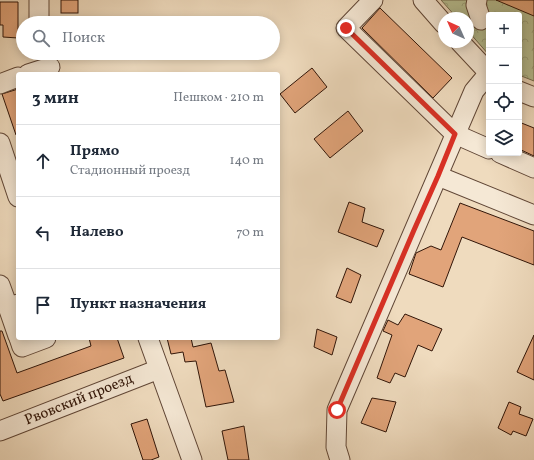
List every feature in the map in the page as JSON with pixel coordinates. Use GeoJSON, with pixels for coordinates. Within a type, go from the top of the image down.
{"type":"FeatureCollection","features":[{"type":"Feature","properties":{"kind":"street"},"geometry":{"type":"LineString","coordinates":[[39,0],[39,16]]}},
{"type":"Feature","properties":{"kind":"street"},"geometry":{"type":"LineString","coordinates":[[373,0],[346,28],[455,134],[486,147]]}},
{"type":"Feature","properties":{"kind":"street"},"geometry":{"type":"LineString","coordinates":[[423,0],[438,17]]}},
{"type":"Feature","properties":{"kind":"street"},"geometry":{"type":"LineString","coordinates":[[477,0],[476,5],[481,20]]}},
{"type":"Feature","properties":{"kind":"street"},"geometry":{"type":"LineString","coordinates":[[466,48],[486,70]]}},
{"type":"Feature","properties":{"kind":"street"},"geometry":{"type":"LineString","coordinates":[[33,72],[49,65]]}},
{"type":"Feature","properties":{"kind":"street"},"geometry":{"type":"LineString","coordinates":[[340,460],[336,447],[337,410],[474,91],[486,77]]}},
{"type":"Feature","properties":{"kind":"street"},"geometry":{"type":"LineString","coordinates":[[0,84],[16,79]]}},
{"type":"Feature","properties":{"kind":"street"},"geometry":{"type":"LineString","coordinates":[[522,92],[534,97]]}},
{"type":"Feature","properties":{"kind":"street"},"geometry":{"type":"LineString","coordinates":[[0,143],[16,191]]}},
{"type":"Feature","properties":{"kind":"street"},"geometry":{"type":"LineString","coordinates":[[507,156],[534,168]]}},
{"type":"Feature","properties":{"kind":"street"},"geometry":{"type":"LineString","coordinates":[[438,176],[534,215]]}},
{"type":"Feature","properties":{"kind":"street"},"geometry":{"type":"LineString","coordinates":[[0,285],[13,306],[16,325]]}},
{"type":"Feature","properties":{"kind":"street"},"geometry":{"type":"LineString","coordinates":[[19,340],[22,347],[41,340]]}},
{"type":"Feature","properties":{"kind":"street"},"geometry":{"type":"LineString","coordinates":[[149,340],[192,460]]}},
{"type":"Feature","properties":{"kind":"street","name":"Рвовский проезд"},"geometry":{"type":"LineString","coordinates":[[0,432],[159,369]]}},
{"type":"Feature","properties":{"kind":"green space"},"geometry":{"type":"Polygon","coordinates":[[[441,0],[534,0],[534,81],[522,76],[522,12],[486,12],[486,52],[474,38],[474,12],[452,12],[441,0]]]}},
{"type":"Feature","properties":{"kind":"building"},"geometry":{"type":"Polygon","coordinates":[[[61,0],[78,0],[78,13],[61,13],[61,0]]]}},
{"type":"Feature","properties":{"kind":"building"},"geometry":{"type":"Polygon","coordinates":[[[496,0],[534,0],[534,16],[496,0]]]}},
{"type":"Feature","properties":{"kind":"building"},"geometry":{"type":"Polygon","coordinates":[[[0,2],[18,2],[18,16],[16,16],[16,38],[3,37],[3,25],[0,25],[0,2]]]}},
{"type":"Feature","properties":{"kind":"building"},"geometry":{"type":"Polygon","coordinates":[[[380,8],[452,78],[433,98],[362,28],[380,8]]]}},
{"type":"Feature","properties":{"kind":"building"},"geometry":{"type":"Polygon","coordinates":[[[312,68],[327,87],[295,113],[280,94],[312,68]]]}},
{"type":"Feature","properties":{"kind":"building"},"geometry":{"type":"Polygon","coordinates":[[[16,90],[16,135],[2,94],[16,90]]]}},
{"type":"Feature","properties":{"kind":"building"},"geometry":{"type":"Polygon","coordinates":[[[348,111],[363,131],[330,158],[314,139],[348,111]]]}},
{"type":"Feature","properties":{"kind":"building"},"geometry":{"type":"Polygon","coordinates":[[[522,123],[534,128],[534,156],[522,150],[522,123]]]}},
{"type":"Feature","properties":{"kind":"building"},"geometry":{"type":"Polygon","coordinates":[[[349,202],[365,208],[362,222],[384,230],[377,247],[338,232],[349,202]]]}},
{"type":"Feature","properties":{"kind":"building"},"geometry":{"type":"Polygon","coordinates":[[[460,203],[534,231],[534,265],[462,237],[443,287],[409,274],[416,253],[431,246],[441,250],[460,203]]]}},
{"type":"Feature","properties":{"kind":"building"},"geometry":{"type":"Polygon","coordinates":[[[347,268],[361,275],[351,303],[336,297],[347,268]]]}},
{"type":"Feature","properties":{"kind":"building"},"geometry":{"type":"Polygon","coordinates":[[[405,314],[442,329],[432,351],[418,345],[405,377],[395,373],[390,383],[377,378],[392,335],[383,331],[388,320],[398,325],[405,314]]]}},
{"type":"Feature","properties":{"kind":"building"},"geometry":{"type":"Polygon","coordinates":[[[317,329],[337,337],[332,355],[314,347],[317,329]]]}},
{"type":"Feature","properties":{"kind":"building"},"geometry":{"type":"Polygon","coordinates":[[[0,331],[2,331],[17,373],[91,346],[90,340],[118,340],[124,358],[3,401],[0,394],[0,331]]]}},
{"type":"Feature","properties":{"kind":"building"},"geometry":{"type":"Polygon","coordinates":[[[534,335],[534,380],[517,372],[534,335]]]}},
{"type":"Feature","properties":{"kind":"building"},"geometry":{"type":"Polygon","coordinates":[[[168,340],[191,340],[193,347],[211,343],[219,371],[225,370],[234,402],[206,407],[196,361],[185,362],[183,352],[171,354],[168,340]]]}},
{"type":"Feature","properties":{"kind":"building"},"geometry":{"type":"Polygon","coordinates":[[[372,398],[396,402],[386,432],[361,423],[372,398]]]}},
{"type":"Feature","properties":{"kind":"building"},"geometry":{"type":"Polygon","coordinates":[[[509,402],[521,407],[519,414],[533,419],[526,436],[513,431],[511,435],[498,428],[509,402]]]}},
{"type":"Feature","properties":{"kind":"building"},"geometry":{"type":"Polygon","coordinates":[[[147,419],[159,457],[151,460],[143,460],[131,424],[147,419]]]}},
{"type":"Feature","properties":{"kind":"building"},"geometry":{"type":"Polygon","coordinates":[[[244,426],[249,460],[228,460],[222,431],[244,426]]]}},
{"type":"Feature","properties":{"kind":"route"},"geometry":{"type":"LineString","coordinates":[[337,410],[455,134],[346,28]]}}]}
